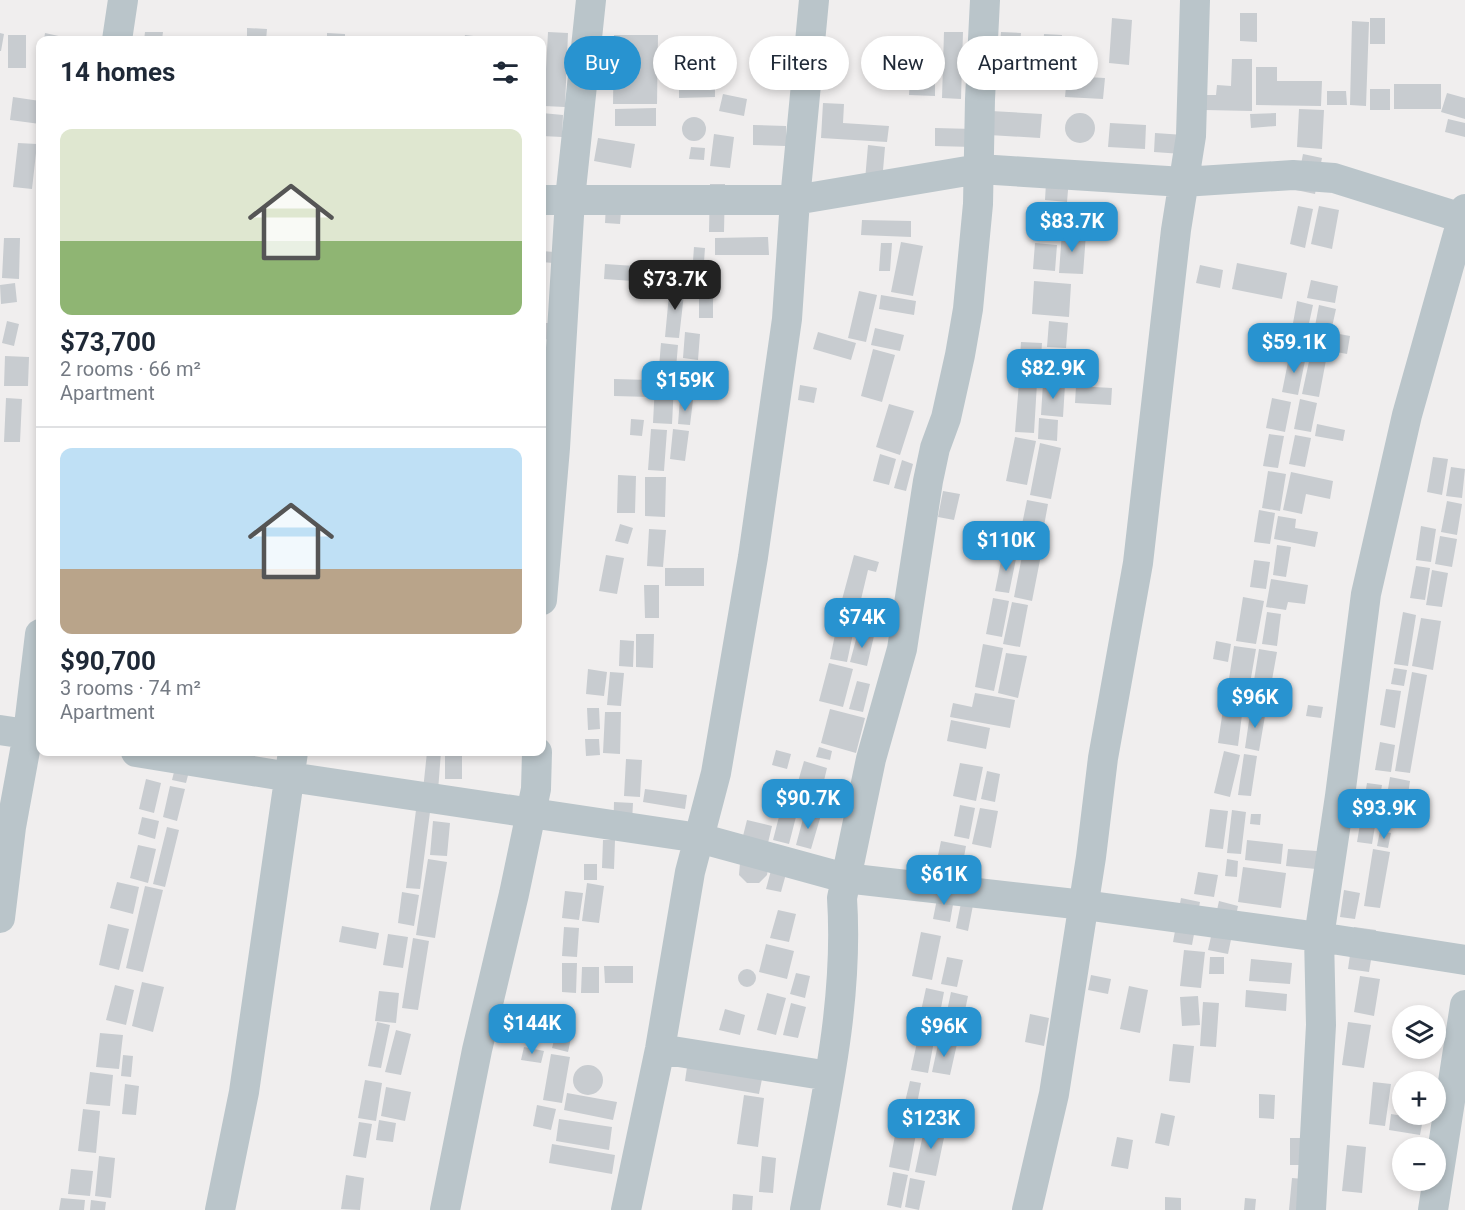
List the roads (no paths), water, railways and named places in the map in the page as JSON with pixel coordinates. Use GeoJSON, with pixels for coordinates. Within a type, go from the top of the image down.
{"type":"FeatureCollection","features":[{"type":"Feature","properties":{"kind":"street"},"geometry":{"type":"LineString","coordinates":[[118,36],[123,0]]}},
{"type":"Feature","properties":{"kind":"street"},"geometry":{"type":"LineString","coordinates":[[546,553],[555,448],[556,200],[591,0]]}},
{"type":"Feature","properties":{"kind":"street"},"geometry":{"type":"LineString","coordinates":[[626,1210],[660,1049],[690,872],[716,773],[753,557],[787,319],[795,200],[814,0]]}},
{"type":"Feature","properties":{"kind":"street"},"geometry":{"type":"LineString","coordinates":[[805,1210],[839,1017],[842,898],[871,759],[902,649],[928,481],[935,448],[946,418],[960,355],[973,263],[986,0]]}},
{"type":"Feature","properties":{"kind":"street"},"geometry":{"type":"LineString","coordinates":[[1027,1210],[1054,1094],[1084,905],[1103,758],[1138,562],[1183,182],[1191,136],[1195,0]]}},
{"type":"Feature","properties":{"kind":"street"},"geometry":{"type":"LineString","coordinates":[[556,200],[795,200],[979,169],[1183,182],[1293,175],[1334,178],[1464,215],[1407,415],[1366,594],[1319,937],[1321,1025],[1311,1210]]}},
{"type":"Feature","properties":{"kind":"street"},"geometry":{"type":"LineString","coordinates":[[0,918],[23,733],[36,657]]}},
{"type":"Feature","properties":{"kind":"street"},"geometry":{"type":"LineString","coordinates":[[188,756],[292,764],[531,814],[699,838],[846,878],[1084,905],[1319,937],[1465,960]]}},
{"type":"Feature","properties":{"kind":"street"},"geometry":{"type":"LineString","coordinates":[[445,1210],[477,1050],[531,814],[536,789],[537,756]]}},
{"type":"Feature","properties":{"kind":"street"},"geometry":{"type":"LineString","coordinates":[[220,1210],[244,1092],[292,764]]}},
{"type":"Feature","properties":{"kind":"street"},"geometry":{"type":"LineString","coordinates":[[1433,1210],[1465,1005]]}},
{"type":"Feature","properties":{"kind":"street"},"geometry":{"type":"LineString","coordinates":[[660,1049],[829,1076]]}}]}
